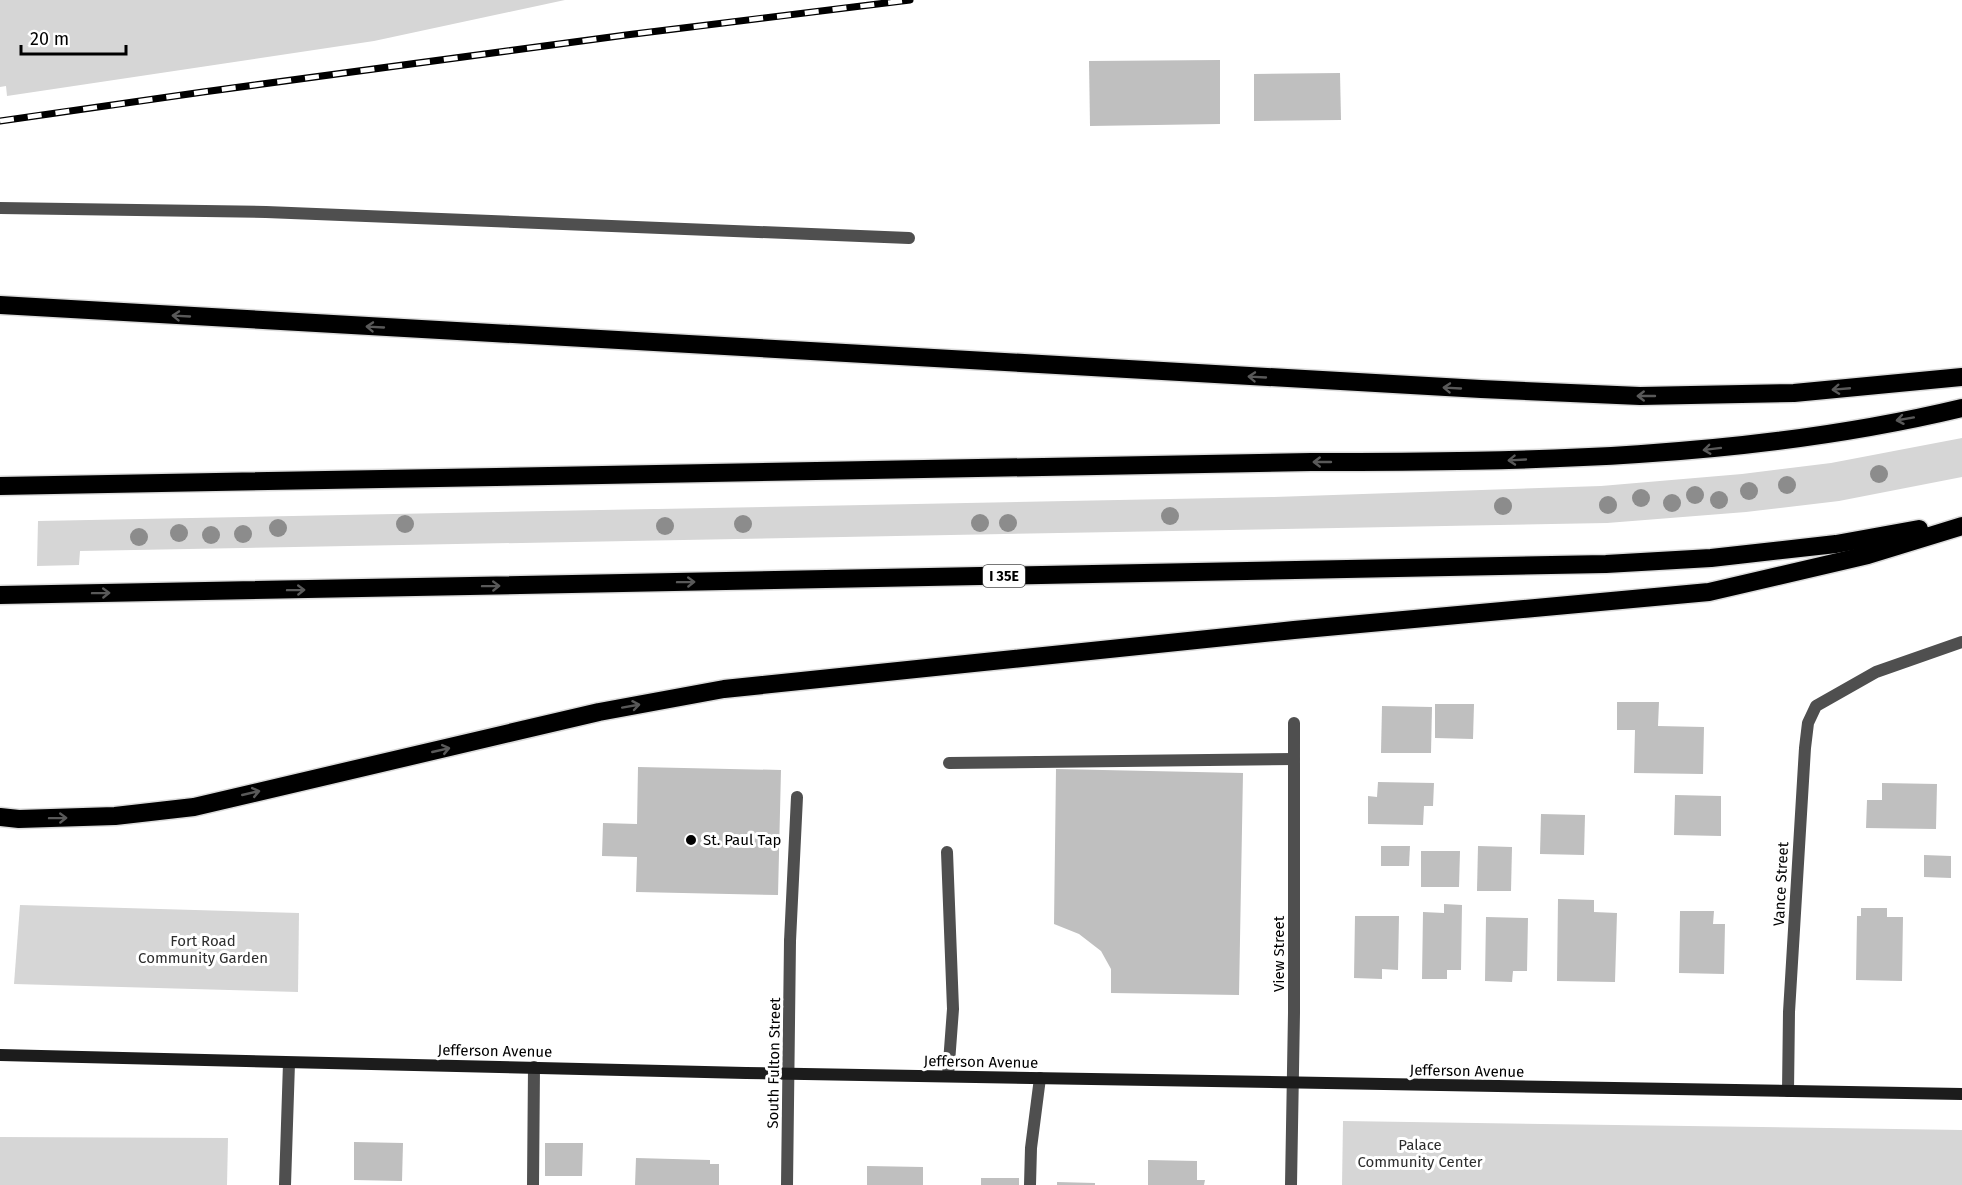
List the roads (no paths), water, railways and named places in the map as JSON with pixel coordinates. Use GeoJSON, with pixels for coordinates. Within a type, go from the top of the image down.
{"type":"FeatureCollection","features":[{"type":"Feature","properties":{"kind":"highway"},"geometry":{"type":"LineString","coordinates":[[0,305],[1469,389],[1640,396],[1794,393],[1962,377]]}},
{"type":"Feature","properties":{"kind":"highway"},"geometry":{"type":"LineString","coordinates":[[0,486],[1311,462],[1465,462],[1696,451],[1819,435],[1962,408]]}},
{"type":"Feature","properties":{"kind":"highway","name":"I 35E"},"geometry":{"type":"LineString","coordinates":[[0,595],[1606,564],[1712,558],[1836,544],[1962,521]]}},
{"type":"Feature","properties":{"kind":"highway"},"geometry":{"type":"LineString","coordinates":[[0,817],[19,819],[115,816],[194,807],[599,712],[724,689],[1306,629],[1709,592],[1868,555],[1962,526]]}},
{"type":"Feature","properties":{"kind":"street"},"geometry":{"type":"LineString","coordinates":[[0,208],[266,212],[909,238]]}},
{"type":"Feature","properties":{"kind":"street","name":"Vance Street"},"geometry":{"type":"LineString","coordinates":[[1788,1091],[1789,1012],[1804,748],[1808,723],[1816,706],[1876,672],[1962,642]]}},
{"type":"Feature","properties":{"kind":"street","name":"View Street"},"geometry":{"type":"LineString","coordinates":[[1291,1185],[1294,1013],[1294,723]]}},
{"type":"Feature","properties":{"kind":"street"},"geometry":{"type":"LineString","coordinates":[[949,763],[1294,759]]}},
{"type":"Feature","properties":{"kind":"street","name":"South Fulton Street"},"geometry":{"type":"LineString","coordinates":[[787,1185],[790,940],[797,797]]}},
{"type":"Feature","properties":{"kind":"street"},"geometry":{"type":"LineString","coordinates":[[947,852],[953,1009],[948,1076]]}},
{"type":"Feature","properties":{"kind":"street","name":"Jefferson Avenue"},"geometry":{"type":"LineString","coordinates":[[0,1054],[789,1074],[1962,1094]]}},
{"type":"Feature","properties":{"kind":"street"},"geometry":{"type":"LineString","coordinates":[[285,1185],[289,1063]]}},
{"type":"Feature","properties":{"kind":"street"},"geometry":{"type":"LineString","coordinates":[[533,1185],[534,1067]]}},
{"type":"Feature","properties":{"kind":"street"},"geometry":{"type":"LineString","coordinates":[[1030,1185],[1031,1148],[1040,1078]]}},
{"type":"Feature","properties":{"kind":"railway"},"geometry":{"type":"LineString","coordinates":[[0,121],[626,35],[910,0]]}},
{"type":"Feature","properties":{"kind":"place","name":"St. Paul Tap"},"geometry":{"type":"Point","coordinates":[691,840]}},
{"type":"Feature","properties":{"kind":"park label","name":"Fort Road Community Garden"},"geometry":{"type":"Point","coordinates":[203,950]}},
{"type":"Feature","properties":{"kind":"park label","name":"Palace Community Center"},"geometry":{"type":"Point","coordinates":[1420,1154]}}]}
